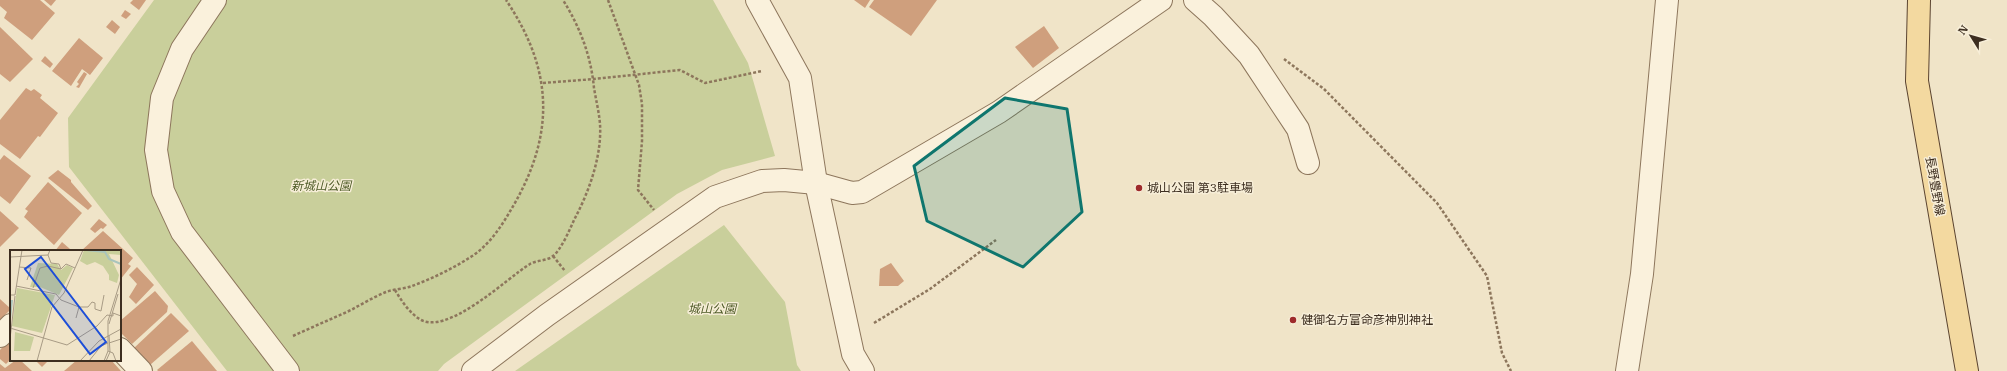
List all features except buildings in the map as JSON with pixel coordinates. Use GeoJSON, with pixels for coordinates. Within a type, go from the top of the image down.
{"type":"FeatureCollection","features":[{"type":"Feature","properties":{"kind":"main road","name":"長野豊野線"},"geometry":{"type":"LineString","coordinates":[[1919,0],[1917,81],[1967,371]]}},
{"type":"Feature","properties":{"kind":"street"},"geometry":{"type":"LineString","coordinates":[[215,0],[182,49],[162,98],[156,150],[163,191],[182,232],[288,371]]}},
{"type":"Feature","properties":{"kind":"street"},"geometry":{"type":"LineString","coordinates":[[757,0],[800,78],[816,183],[853,354],[863,371]]}},
{"type":"Feature","properties":{"kind":"street"},"geometry":{"type":"LineString","coordinates":[[473,371],[547,315],[715,197],[762,181],[784,180],[816,183],[852,193],[862,192],[999,112],[1161,0]]}},
{"type":"Feature","properties":{"kind":"street"},"geometry":{"type":"LineString","coordinates":[[1195,0],[1213,16],[1249,55],[1298,129],[1308,163]]}},
{"type":"Feature","properties":{"kind":"street"},"geometry":{"type":"LineString","coordinates":[[1626,371],[1642,274],[1667,0]]}},
{"type":"Feature","properties":{"kind":"street"},"geometry":{"type":"LineString","coordinates":[[0,336],[10,326]]}},
{"type":"Feature","properties":{"kind":"street"},"geometry":{"type":"LineString","coordinates":[[121,350],[141,371]]}},
{"type":"Feature","properties":{"kind":"path"},"geometry":{"type":"LineString","coordinates":[[286,338],[349,311],[386,292],[411,286],[470,258],[499,231],[524,188],[532,167],[543,127],[545,108],[543,83],[536,58],[517,17],[506,0]]}},
{"type":"Feature","properties":{"kind":"path"},"geometry":{"type":"LineString","coordinates":[[395,290],[400,299],[419,320],[433,322],[451,319],[488,296],[531,264],[553,256],[564,240],[591,181],[596,160],[600,126],[594,79],[586,49],[577,23],[563,0]]}},
{"type":"Feature","properties":{"kind":"path"},"geometry":{"type":"LineString","coordinates":[[608,0],[621,32],[639,85],[642,104],[642,141],[638,190],[657,214]]}},
{"type":"Feature","properties":{"kind":"path"},"geometry":{"type":"LineString","coordinates":[[1249,55],[1273,51],[1324,89],[1438,203],[1487,276],[1502,353],[1511,371]]}},
{"type":"Feature","properties":{"kind":"path"},"geometry":{"type":"LineString","coordinates":[[543,83],[680,70],[705,83],[762,71]]}},
{"type":"Feature","properties":{"kind":"path"},"geometry":{"type":"LineString","coordinates":[[874,323],[930,289],[996,240]]}},
{"type":"Feature","properties":{"kind":"path"},"geometry":{"type":"LineString","coordinates":[[553,256],[570,277]]}},
{"type":"Feature","properties":{"kind":"highlighted area"},"geometry":{"type":"Polygon","coordinates":[[[1005,98],[1067,109],[1082,212],[1023,267],[927,221],[914,166],[1005,98]]]}},
{"type":"Feature","properties":{"kind":"green space","name":"新城山公園"},"geometry":{"type":"Polygon","coordinates":[[[154,0],[713,0],[748,63],[775,156],[722,170],[677,194],[444,364],[438,371],[227,371],[69,167],[68,118],[154,0]]]}},
{"type":"Feature","properties":{"kind":"green space","name":"城山公園"},"geometry":{"type":"Polygon","coordinates":[[[724,225],[785,302],[797,365],[801,371],[515,371],[724,225]]]}},
{"type":"Feature","properties":{"kind":"place","name":"城山公園 第3駐車場"},"geometry":{"type":"Point","coordinates":[1139,188]}},
{"type":"Feature","properties":{"kind":"place","name":"健御名方富命彦神別神社"},"geometry":{"type":"Point","coordinates":[1293,320]}}]}
